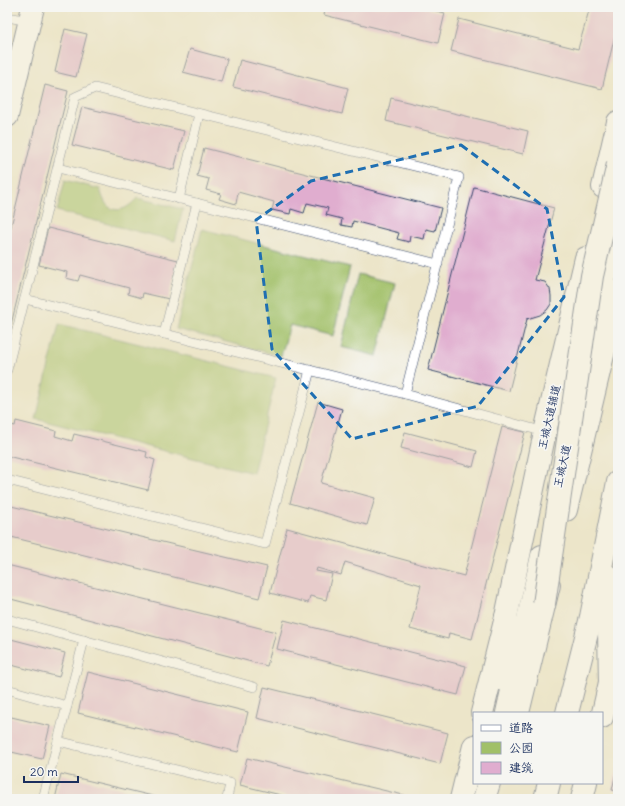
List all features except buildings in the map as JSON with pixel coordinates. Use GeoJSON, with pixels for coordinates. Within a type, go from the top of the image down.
{"type":"FeatureCollection","features":[{"type":"Feature","properties":{"kind":"main road"},"geometry":{"type":"LineString","coordinates":[[7,67],[22,14]]}},
{"type":"Feature","properties":{"kind":"main road"},"geometry":{"type":"LineString","coordinates":[[7,116],[22,14]]}},
{"type":"Feature","properties":{"kind":"main road","name":"王城大道辅道"},"geometry":{"type":"LineString","coordinates":[[482,712],[506,617],[545,432],[618,122]]}},
{"type":"Feature","properties":{"kind":"main road"},"geometry":{"type":"LineString","coordinates":[[510,712],[544,604],[592,276],[618,164]]}},
{"type":"Feature","properties":{"kind":"main road","name":"王城大道"},"geometry":{"type":"LineString","coordinates":[[505,712],[618,220]]}},
{"type":"Feature","properties":{"kind":"main road","name":"王城大道"},"geometry":{"type":"LineString","coordinates":[[518,712],[618,292]]}},
{"type":"Feature","properties":{"kind":"main road"},"geometry":{"type":"LineString","coordinates":[[574,712],[591,617],[618,482]]}},
{"type":"Feature","properties":{"kind":"main road"},"geometry":{"type":"LineString","coordinates":[[567,712],[591,617],[618,524]]}},
{"type":"Feature","properties":{"kind":"main road"},"geometry":{"type":"LineString","coordinates":[[574,712],[618,534]]}},
{"type":"Feature","properties":{"kind":"main road"},"geometry":{"type":"LineString","coordinates":[[608,576],[610,684]]}},
{"type":"Feature","properties":{"kind":"main road"},"geometry":{"type":"LineString","coordinates":[[505,712],[506,617]]}},
{"type":"Feature","properties":{"kind":"main road"},"geometry":{"type":"LineString","coordinates":[[603,713],[618,650]]}},
{"type":"Feature","properties":{"kind":"main road"},"geometry":{"type":"LineString","coordinates":[[461,799],[473,750]]}},
{"type":"Feature","properties":{"kind":"main road"},"geometry":{"type":"LineString","coordinates":[[485,799],[489,784]]}},
{"type":"Feature","properties":{"kind":"main road"},"geometry":{"type":"LineString","coordinates":[[498,799],[502,784]]}},
{"type":"Feature","properties":{"kind":"main road"},"geometry":{"type":"LineString","coordinates":[[545,799],[549,784]]}},
{"type":"Feature","properties":{"kind":"main road"},"geometry":{"type":"LineString","coordinates":[[556,799],[560,784]]}},
{"type":"Feature","properties":{"kind":"main road"},"geometry":{"type":"LineString","coordinates":[[582,799],[586,784]]}},
{"type":"Feature","properties":{"kind":"lane"},"geometry":{"type":"LineString","coordinates":[[7,370],[75,97],[95,88],[460,177],[405,394]]}},
{"type":"Feature","properties":{"kind":"lane"},"geometry":{"type":"LineString","coordinates":[[179,198],[199,114]]}},
{"type":"Feature","properties":{"kind":"lane"},"geometry":{"type":"LineString","coordinates":[[58,168],[438,264]]}},
{"type":"Feature","properties":{"kind":"lane"},"geometry":{"type":"LineString","coordinates":[[164,334],[197,203]]}},
{"type":"Feature","properties":{"kind":"lane"},"geometry":{"type":"LineString","coordinates":[[24,299],[405,394],[545,432]]}},
{"type":"Feature","properties":{"kind":"lane"},"geometry":{"type":"LineString","coordinates":[[7,480],[265,544],[310,370]]}},
{"type":"Feature","properties":{"kind":"lane"},"geometry":{"type":"LineString","coordinates":[[7,619],[254,687]]}},
{"type":"Feature","properties":{"kind":"lane"},"geometry":{"type":"LineString","coordinates":[[43,799],[84,640]]}},
{"type":"Feature","properties":{"kind":"lane"},"geometry":{"type":"LineString","coordinates":[[7,689],[67,706]]}},
{"type":"Feature","properties":{"kind":"lane"},"geometry":{"type":"LineString","coordinates":[[58,741],[230,783],[227,799]]}},
{"type":"Feature","properties":{"kind":"highlighted area"},"geometry":{"type":"Polygon","coordinates":[[[461,145],[547,209],[564,297],[478,406],[352,439],[272,349],[256,220],[311,181],[461,145]]]}},
{"type":"Feature","properties":{"kind":"green space"},"geometry":{"type":"Polygon","coordinates":[[[65,180],[100,189],[103,199],[109,207],[117,210],[131,204],[137,198],[183,209],[175,241],[57,211],[65,180]]]}},
{"type":"Feature","properties":{"kind":"green space"},"geometry":{"type":"Polygon","coordinates":[[[202,229],[350,267],[333,336],[290,325],[281,356],[176,329],[202,229]]]}},
{"type":"Feature","properties":{"kind":"green space"},"geometry":{"type":"Polygon","coordinates":[[[358,274],[395,283],[377,356],[341,347],[358,274]]]}},
{"type":"Feature","properties":{"kind":"green space"},"geometry":{"type":"Polygon","coordinates":[[[59,324],[276,378],[253,473],[36,419],[59,324]]]}}]}
